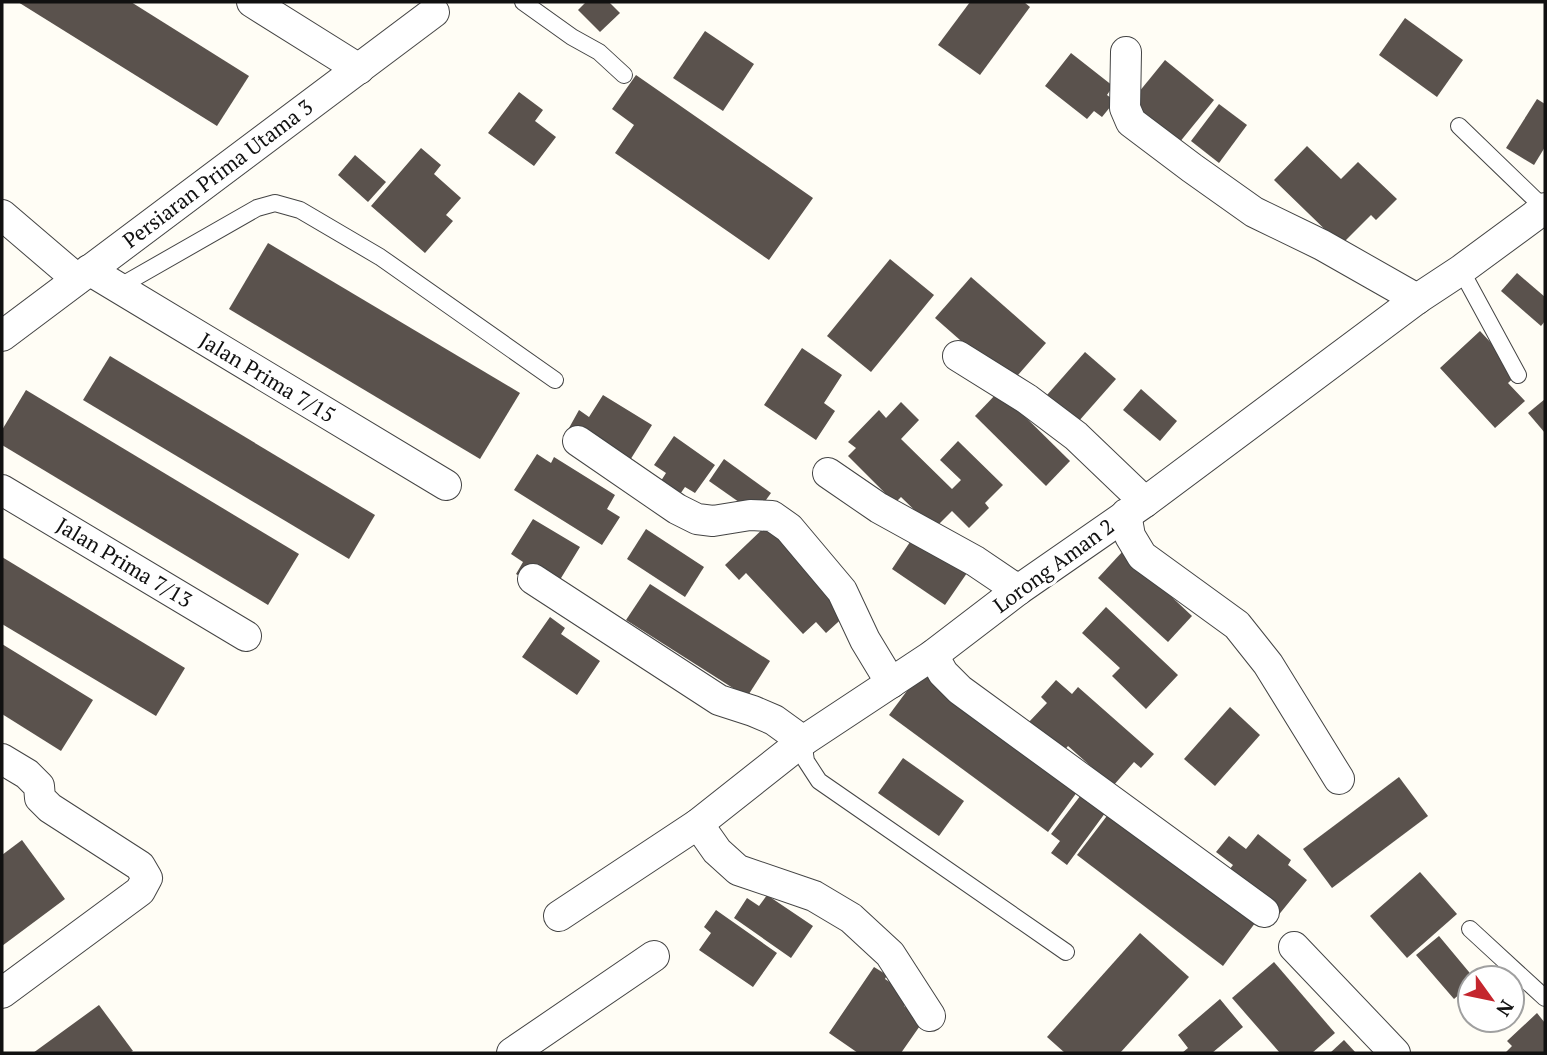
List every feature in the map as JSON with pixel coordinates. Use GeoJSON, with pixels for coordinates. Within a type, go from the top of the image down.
{"type":"FeatureCollection","features":[{"type":"Feature","properties":{"kind":"street"},"geometry":{"type":"LineString","coordinates":[[252,2],[359,69]]}},
{"type":"Feature","properties":{"kind":"street","name":"Persiaran Prima Utama 3"},"geometry":{"type":"LineString","coordinates":[[2,335],[434,12]]}},
{"type":"Feature","properties":{"kind":"street"},"geometry":{"type":"LineString","coordinates":[[1126,52],[1125,107],[1131,121],[1254,212],[1322,245],[1417,299]]}},
{"type":"Feature","properties":{"kind":"street","name":"Lorong Aman 2"},"geometry":{"type":"LineString","coordinates":[[559,916],[698,824],[803,741],[933,655],[1417,299],[1545,209]]}},
{"type":"Feature","properties":{"kind":"street","name":"Jalan Prima 7/15"},"geometry":{"type":"LineString","coordinates":[[2,215],[83,274],[117,288],[446,485]]}},
{"type":"Feature","properties":{"kind":"street"},"geometry":{"type":"LineString","coordinates":[[958,356],[1027,398],[1076,436],[1136,508],[1130,536],[1142,556],[1237,625],[1268,664],[1339,779]]}},
{"type":"Feature","properties":{"kind":"street"},"geometry":{"type":"LineString","coordinates":[[578,441],[677,509],[697,519],[713,521],[750,515],[772,516],[789,528],[842,591],[865,640],[891,682]]}},
{"type":"Feature","properties":{"kind":"street"},"geometry":{"type":"LineString","coordinates":[[828,473],[879,508],[975,561],[1018,590]]}},
{"type":"Feature","properties":{"kind":"street","name":"Jalan Prima 7/13"},"geometry":{"type":"LineString","coordinates":[[2,490],[246,636]]}},
{"type":"Feature","properties":{"kind":"street"},"geometry":{"type":"LineString","coordinates":[[533,579],[719,700],[774,720],[803,741]]}},
{"type":"Feature","properties":{"kind":"street"},"geometry":{"type":"LineString","coordinates":[[933,655],[943,673],[960,690],[1264,912]]}},
{"type":"Feature","properties":{"kind":"street"},"geometry":{"type":"LineString","coordinates":[[2,759],[39,786],[40,798],[50,808],[140,866],[148,878],[140,891],[2,993]]}},
{"type":"Feature","properties":{"kind":"street"},"geometry":{"type":"LineString","coordinates":[[698,824],[717,851],[738,870],[814,896],[851,918],[890,954],[930,1016]]}},
{"type":"Feature","properties":{"kind":"street"},"geometry":{"type":"LineString","coordinates":[[1294,947],[1395,1053]]}},
{"type":"Feature","properties":{"kind":"street"},"geometry":{"type":"LineString","coordinates":[[512,1053],[654,956]]}},
{"type":"Feature","properties":{"kind":"lane"},"geometry":{"type":"LineString","coordinates":[[523,2],[572,37],[599,52],[624,75]]}},
{"type":"Feature","properties":{"kind":"lane"},"geometry":{"type":"LineString","coordinates":[[1459,126],[1545,209]]}},
{"type":"Feature","properties":{"kind":"lane"},"geometry":{"type":"LineString","coordinates":[[117,288],[257,208],[275,204],[300,210],[380,257],[555,380]]}},
{"type":"Feature","properties":{"kind":"lane"},"geometry":{"type":"LineString","coordinates":[[1461,270],[1518,375]]}},
{"type":"Feature","properties":{"kind":"lane"},"geometry":{"type":"LineString","coordinates":[[803,741],[806,761],[819,781],[1066,952]]}},
{"type":"Feature","properties":{"kind":"lane"},"geometry":{"type":"LineString","coordinates":[[1470,929],[1545,998]]}},
{"type":"Feature","properties":{"kind":"building"},"geometry":{"type":"Polygon","coordinates":[[[18,2],[131,2],[249,76],[217,126],[18,2]]]}},
{"type":"Feature","properties":{"kind":"building"},"geometry":{"type":"Polygon","coordinates":[[[586,2],[609,2],[620,13],[600,32],[578,10],[586,2]]]}},
{"type":"Feature","properties":{"kind":"building"},"geometry":{"type":"Polygon","coordinates":[[[970,2],[1024,2],[1030,7],[980,75],[938,45],[970,2]]]}},
{"type":"Feature","properties":{"kind":"building"},"geometry":{"type":"Polygon","coordinates":[[[1405,18],[1463,60],[1437,97],[1379,55],[1405,18]]]}},
{"type":"Feature","properties":{"kind":"building"},"geometry":{"type":"Polygon","coordinates":[[[705,31],[754,64],[723,111],[673,78],[705,31]]]}},
{"type":"Feature","properties":{"kind":"building"},"geometry":{"type":"Polygon","coordinates":[[[1071,53],[1113,86],[1107,95],[1115,101],[1102,117],[1094,111],[1087,119],[1045,86],[1071,53]]]}},
{"type":"Feature","properties":{"kind":"building"},"geometry":{"type":"Polygon","coordinates":[[[1165,60],[1214,100],[1179,143],[1130,103],[1165,60]]]}},
{"type":"Feature","properties":{"kind":"building"},"geometry":{"type":"Polygon","coordinates":[[[636,75],[813,198],[769,260],[615,153],[634,125],[612,109],[636,75]]]}},
{"type":"Feature","properties":{"kind":"building"},"geometry":{"type":"Polygon","coordinates":[[[519,92],[543,110],[535,121],[556,137],[534,166],[488,133],[519,92]]]}},
{"type":"Feature","properties":{"kind":"building"},"geometry":{"type":"Polygon","coordinates":[[[1537,99],[1545,104],[1545,147],[1534,165],[1506,148],[1537,99]]]}},
{"type":"Feature","properties":{"kind":"building"},"geometry":{"type":"Polygon","coordinates":[[[1219,104],[1247,125],[1219,163],[1191,141],[1219,104]]]}},
{"type":"Feature","properties":{"kind":"building"},"geometry":{"type":"Polygon","coordinates":[[[1307,146],[1341,179],[1358,162],[1397,199],[1376,220],[1371,215],[1341,245],[1274,180],[1307,146]]]}},
{"type":"Feature","properties":{"kind":"building"},"geometry":{"type":"Polygon","coordinates":[[[421,148],[441,165],[434,174],[461,198],[446,215],[453,221],[425,253],[371,206],[421,148]]]}},
{"type":"Feature","properties":{"kind":"building"},"geometry":{"type":"Polygon","coordinates":[[[355,155],[386,182],[368,202],[338,175],[355,155]]]}},
{"type":"Feature","properties":{"kind":"building"},"geometry":{"type":"Polygon","coordinates":[[[268,243],[520,393],[480,459],[229,309],[268,243]]]}},
{"type":"Feature","properties":{"kind":"building"},"geometry":{"type":"Polygon","coordinates":[[[890,259],[934,295],[871,372],[827,336],[890,259]]]}},
{"type":"Feature","properties":{"kind":"building"},"geometry":{"type":"Polygon","coordinates":[[[1517,273],[1545,297],[1545,321],[1541,326],[1501,291],[1517,273]]]}},
{"type":"Feature","properties":{"kind":"building"},"geometry":{"type":"Polygon","coordinates":[[[971,277],[1046,343],[1010,384],[935,318],[971,277]]]}},
{"type":"Feature","properties":{"kind":"building"},"geometry":{"type":"Polygon","coordinates":[[[1480,331],[1519,373],[1508,383],[1525,401],[1495,428],[1440,368],[1480,331]]]}},
{"type":"Feature","properties":{"kind":"building"},"geometry":{"type":"Polygon","coordinates":[[[802,348],[842,375],[824,403],[835,411],[816,440],[764,405],[802,348]]]}},
{"type":"Feature","properties":{"kind":"building"},"geometry":{"type":"Polygon","coordinates":[[[1085,352],[1116,379],[1078,422],[1047,395],[1085,352]]]}},
{"type":"Feature","properties":{"kind":"building"},"geometry":{"type":"Polygon","coordinates":[[[110,356],[375,515],[349,559],[83,400],[110,356]]]}},
{"type":"Feature","properties":{"kind":"building"},"geometry":{"type":"Polygon","coordinates":[[[1141,389],[1177,421],[1160,441],[1123,410],[1141,389]]]}},
{"type":"Feature","properties":{"kind":"building"},"geometry":{"type":"Polygon","coordinates":[[[26,390],[299,554],[268,605],[2,445],[2,430],[26,390]]]}},
{"type":"Feature","properties":{"kind":"building"},"geometry":{"type":"Polygon","coordinates":[[[999,391],[1070,461],[1046,486],[975,416],[999,391]]]}},
{"type":"Feature","properties":{"kind":"building"},"geometry":{"type":"Polygon","coordinates":[[[603,395],[652,425],[627,465],[569,428],[579,410],[589,417],[603,395]]]}},
{"type":"Feature","properties":{"kind":"building"},"geometry":{"type":"Polygon","coordinates":[[[1545,399],[1545,433],[1528,413],[1545,399]]]}},
{"type":"Feature","properties":{"kind":"building"},"geometry":{"type":"Polygon","coordinates":[[[901,402],[919,420],[901,439],[952,489],[961,480],[940,460],[958,441],[1003,485],[985,503],[989,508],[969,528],[952,511],[934,529],[901,497],[895,503],[848,456],[856,448],[848,442],[879,410],[886,418],[901,402]]]}},
{"type":"Feature","properties":{"kind":"building"},"geometry":{"type":"Polygon","coordinates":[[[674,436],[715,465],[695,493],[685,487],[678,497],[659,484],[666,473],[654,465],[674,436]]]}},
{"type":"Feature","properties":{"kind":"building"},"geometry":{"type":"Polygon","coordinates":[[[537,454],[551,463],[554,457],[615,495],[607,509],[620,517],[602,545],[514,490],[537,454]]]}},
{"type":"Feature","properties":{"kind":"building"},"geometry":{"type":"Polygon","coordinates":[[[724,459],[771,493],[756,514],[709,481],[724,459]]]}},
{"type":"Feature","properties":{"kind":"building"},"geometry":{"type":"Polygon","coordinates":[[[533,519],[580,547],[558,583],[539,588],[516,574],[523,562],[511,554],[533,519]]]}},
{"type":"Feature","properties":{"kind":"building"},"geometry":{"type":"Polygon","coordinates":[[[767,525],[848,613],[826,633],[816,622],[803,634],[746,573],[739,580],[725,565],[767,525]]]}},
{"type":"Feature","properties":{"kind":"building"},"geometry":{"type":"Polygon","coordinates":[[[646,529],[704,567],[685,597],[627,559],[646,529]]]}},
{"type":"Feature","properties":{"kind":"building"},"geometry":{"type":"Polygon","coordinates":[[[914,536],[967,573],[945,605],[892,569],[914,536]]]}},
{"type":"Feature","properties":{"kind":"building"},"geometry":{"type":"Polygon","coordinates":[[[1123,551],[1192,616],[1168,642],[1098,578],[1123,551]]]}},
{"type":"Feature","properties":{"kind":"building"},"geometry":{"type":"Polygon","coordinates":[[[2,557],[185,668],[156,716],[2,624],[2,557]]]}},
{"type":"Feature","properties":{"kind":"building"},"geometry":{"type":"Polygon","coordinates":[[[650,584],[770,661],[747,697],[626,620],[650,584]]]}},
{"type":"Feature","properties":{"kind":"building"},"geometry":{"type":"Polygon","coordinates":[[[1106,607],[1178,675],[1146,709],[1112,676],[1120,668],[1082,633],[1106,607]]]}},
{"type":"Feature","properties":{"kind":"building"},"geometry":{"type":"Polygon","coordinates":[[[550,617],[565,628],[561,634],[600,661],[577,695],[522,657],[550,617]]]}},
{"type":"Feature","properties":{"kind":"building"},"geometry":{"type":"Polygon","coordinates":[[[2,644],[93,700],[61,751],[2,714],[2,644]]]}},
{"type":"Feature","properties":{"kind":"building"},"geometry":{"type":"Polygon","coordinates":[[[921,672],[1080,788],[1048,832],[889,715],[921,672]]]}},
{"type":"Feature","properties":{"kind":"building"},"geometry":{"type":"Polygon","coordinates":[[[1056,680],[1072,694],[1078,687],[1154,754],[1141,768],[1134,762],[1113,786],[1068,746],[1062,753],[1028,723],[1047,703],[1041,697],[1056,680]]]}},
{"type":"Feature","properties":{"kind":"building"},"geometry":{"type":"Polygon","coordinates":[[[1230,707],[1260,735],[1215,786],[1184,759],[1230,707]]]}},
{"type":"Feature","properties":{"kind":"building"},"geometry":{"type":"Polygon","coordinates":[[[903,758],[964,801],[939,836],[878,793],[903,758]]]}},
{"type":"Feature","properties":{"kind":"building"},"geometry":{"type":"Polygon","coordinates":[[[1399,777],[1428,816],[1332,888],[1303,849],[1399,777]]]}},
{"type":"Feature","properties":{"kind":"building"},"geometry":{"type":"Polygon","coordinates":[[[1084,791],[1108,809],[1067,865],[1051,853],[1060,841],[1051,834],[1084,791]]]}},
{"type":"Feature","properties":{"kind":"building"},"geometry":{"type":"Polygon","coordinates":[[[1113,808],[1258,919],[1223,966],[1077,855],[1113,808]]]}},
{"type":"Feature","properties":{"kind":"building"},"geometry":{"type":"Polygon","coordinates":[[[1258,834],[1291,860],[1288,865],[1307,880],[1277,917],[1225,875],[1233,865],[1216,852],[1229,836],[1246,849],[1258,834]]]}},
{"type":"Feature","properties":{"kind":"building"},"geometry":{"type":"Polygon","coordinates":[[[22,840],[65,899],[2,946],[2,855],[22,840]]]}},
{"type":"Feature","properties":{"kind":"building"},"geometry":{"type":"Polygon","coordinates":[[[1420,872],[1457,914],[1407,958],[1370,916],[1420,872]]]}},
{"type":"Feature","properties":{"kind":"building"},"geometry":{"type":"Polygon","coordinates":[[[767,895],[813,926],[791,958],[734,918],[747,898],[759,906],[767,895]]]}},
{"type":"Feature","properties":{"kind":"building"},"geometry":{"type":"Polygon","coordinates":[[[716,910],[777,953],[753,987],[699,950],[711,933],[704,927],[716,910]]]}},
{"type":"Feature","properties":{"kind":"building"},"geometry":{"type":"Polygon","coordinates":[[[1140,933],[1189,977],[1120,1053],[1065,1053],[1047,1037],[1140,933]]]}},
{"type":"Feature","properties":{"kind":"building"},"geometry":{"type":"Polygon","coordinates":[[[1439,936],[1462,964],[1456,964],[1456,997],[1454,999],[1416,955],[1439,936]]]}},
{"type":"Feature","properties":{"kind":"building"},"geometry":{"type":"Polygon","coordinates":[[[1274,962],[1335,1033],[1312,1053],[1280,1053],[1232,998],[1274,962]]]}},
{"type":"Feature","properties":{"kind":"building"},"geometry":{"type":"Polygon","coordinates":[[[874,967],[887,975],[885,979],[911,996],[904,1006],[924,1020],[901,1053],[858,1053],[829,1033],[874,967]]]}},
{"type":"Feature","properties":{"kind":"building"},"geometry":{"type":"Polygon","coordinates":[[[1220,999],[1243,1027],[1212,1053],[1182,1053],[1188,1048],[1178,1035],[1220,999]]]}},
{"type":"Feature","properties":{"kind":"building"},"geometry":{"type":"Polygon","coordinates":[[[99,1005],[133,1051],[33,1053],[99,1005]]]}},
{"type":"Feature","properties":{"kind":"building"},"geometry":{"type":"Polygon","coordinates":[[[1537,1013],[1545,1023],[1545,1053],[1505,1053],[1512,1046],[1507,1041],[1514,1034],[1526,1034],[1526,1023],[1537,1013]]]}},
{"type":"Feature","properties":{"kind":"building"},"geometry":{"type":"Polygon","coordinates":[[[1344,1040],[1356,1053],[1330,1053],[1344,1040]]]}}]}
